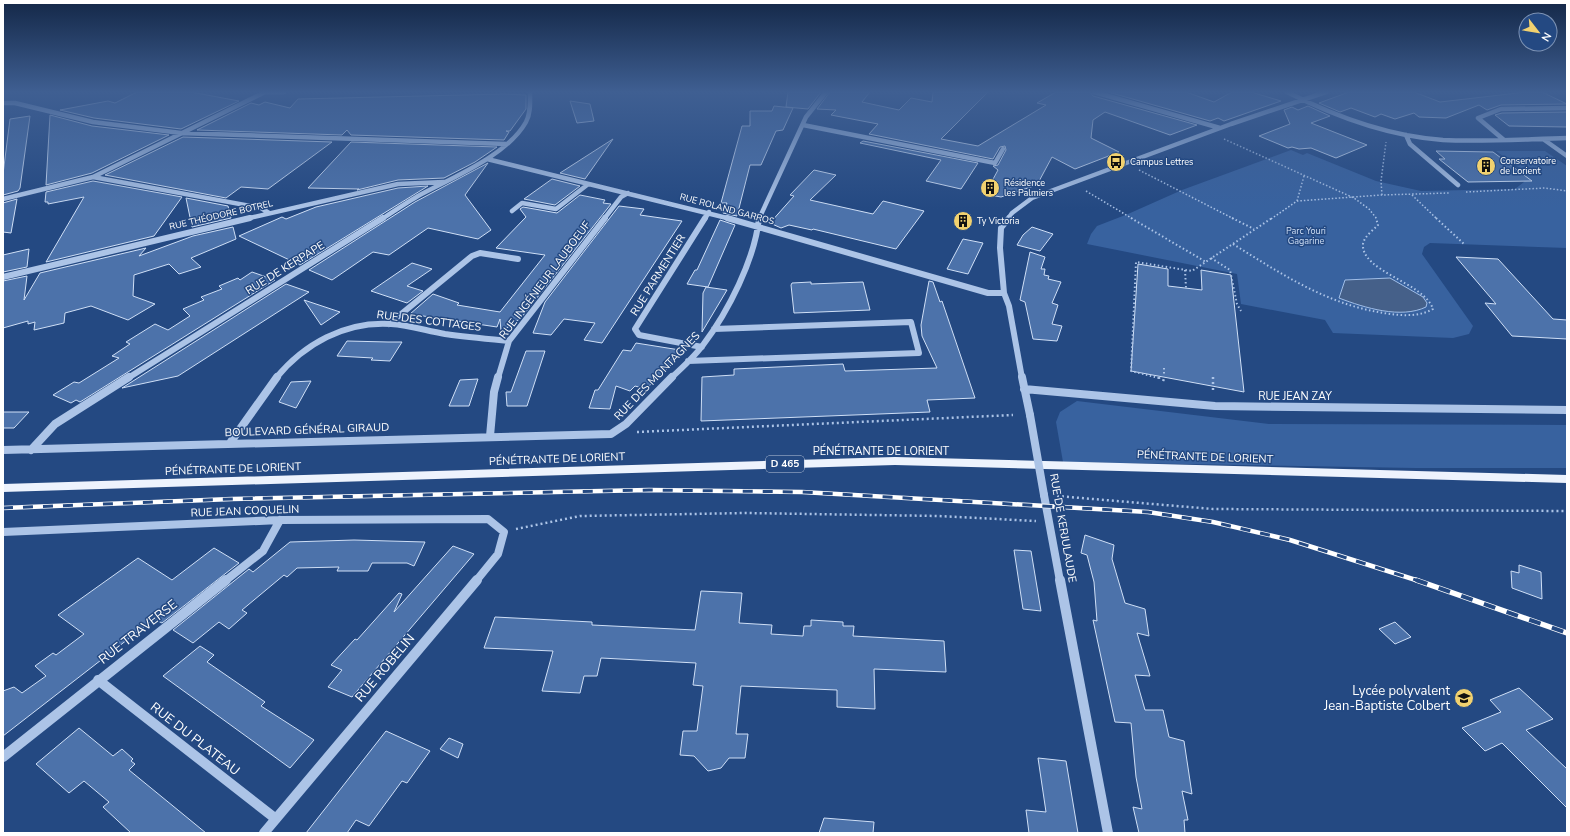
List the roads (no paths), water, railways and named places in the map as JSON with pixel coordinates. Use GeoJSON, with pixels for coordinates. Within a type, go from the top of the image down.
{"type":"FeatureCollection","features":[{"type":"Feature","properties":{"kind":"main road","name":"PÉNÉTRANTE DE LORIENT"},"geometry":{"type":"LineString","coordinates":[[3,488],[895,461],[1567,479]]}},
{"type":"Feature","properties":{"kind":"street"},"geometry":{"type":"LineString","coordinates":[[165,131],[181,133],[507,144]]}},
{"type":"Feature","properties":{"kind":"street"},"geometry":{"type":"LineString","coordinates":[[3,199],[93,177],[185,131]]}},
{"type":"Feature","properties":{"kind":"street","name":"RUE DE KERPAPE"},"geometry":{"type":"LineString","coordinates":[[31,450],[55,424],[416,197],[486,159],[507,144],[518,131]]}},
{"type":"Feature","properties":{"kind":"street","name":"RUE DES MONTAGNES"},"geometry":{"type":"LineString","coordinates":[[611,434],[626,424],[702,347],[714,329],[732,299],[757,238],[759,217],[800,131]]}},
{"type":"Feature","properties":{"kind":"street"},"geometry":{"type":"LineString","coordinates":[[834,131],[996,163],[1003,149]]}},
{"type":"Feature","properties":{"kind":"street","name":"RUE DE KERJULAUDE"},"geometry":{"type":"LineString","coordinates":[[1108,833],[1030,415],[1009,306],[1004,293],[1000,248],[1000,228],[1012,213],[1032,198],[1212,131]]}},
{"type":"Feature","properties":{"kind":"street"},"geometry":{"type":"LineString","coordinates":[[1391,131],[1406,135],[1440,139],[1504,140],[1567,138]]}},
{"type":"Feature","properties":{"kind":"street"},"geometry":{"type":"LineString","coordinates":[[1493,131],[1504,140]]}},
{"type":"Feature","properties":{"kind":"street"},"geometry":{"type":"LineString","coordinates":[[1406,135],[1410,144],[1458,185]]}},
{"type":"Feature","properties":{"kind":"street"},"geometry":{"type":"LineString","coordinates":[[1542,138],[1567,156]]}},
{"type":"Feature","properties":{"kind":"street","name":"RUE ROLAND GARROS"},"geometry":{"type":"LineString","coordinates":[[486,159],[709,212],[872,258],[961,286],[988,293],[1004,293]]}},
{"type":"Feature","properties":{"kind":"street"},"geometry":{"type":"LineString","coordinates":[[93,177],[261,208],[269,213]]}},
{"type":"Feature","properties":{"kind":"street","name":"RUE THÉODORE BOTREL"},"geometry":{"type":"LineString","coordinates":[[3,277],[269,213],[398,184],[444,182]]}},
{"type":"Feature","properties":{"kind":"street"},"geometry":{"type":"LineString","coordinates":[[512,211],[522,203],[556,209],[587,184]]}},
{"type":"Feature","properties":{"kind":"street","name":"RUE INGÉNIEUR LAUBOEUF"},"geometry":{"type":"LineString","coordinates":[[490,436],[494,392],[509,341],[621,197],[628,193]]}},
{"type":"Feature","properties":{"kind":"street","name":"RUE PARMENTIER"},"geometry":{"type":"LineString","coordinates":[[702,347],[639,335],[635,329],[709,212]]}},
{"type":"Feature","properties":{"kind":"street"},"geometry":{"type":"LineString","coordinates":[[389,324],[472,256],[480,254],[518,259]]}},
{"type":"Feature","properties":{"kind":"street"},"geometry":{"type":"LineString","coordinates":[[688,361],[919,353],[911,322],[714,329]]}},
{"type":"Feature","properties":{"kind":"street","name":"RUE DES COTTAGES"},"geometry":{"type":"LineString","coordinates":[[230,443],[288,364],[322,340],[348,328],[369,324],[389,324],[447,334],[509,341]]}},
{"type":"Feature","properties":{"kind":"street","name":"RUE JEAN ZAY"},"geometry":{"type":"LineString","coordinates":[[1024,389],[1222,406],[1567,410]]}},
{"type":"Feature","properties":{"kind":"street","name":"BOULEVARD GÉNÉRAL GIRAUD"},"geometry":{"type":"LineString","coordinates":[[3,450],[611,434]]}},
{"type":"Feature","properties":{"kind":"street","name":"RUE JEAN COQUELIN"},"geometry":{"type":"LineString","coordinates":[[3,532],[280,520],[488,519],[504,532]]}},
{"type":"Feature","properties":{"kind":"street","name":"RUE TRAVERSE"},"geometry":{"type":"LineString","coordinates":[[3,757],[98,680],[263,551],[280,520]]}},
{"type":"Feature","properties":{"kind":"street","name":"RUE ROBELIN"},"geometry":{"type":"LineString","coordinates":[[264,833],[498,554],[504,532]]}},
{"type":"Feature","properties":{"kind":"street","name":"RUE DU PLATEAU"},"geometry":{"type":"LineString","coordinates":[[98,680],[276,819]]}},
{"type":"Feature","properties":{"kind":"railway"},"geometry":{"type":"LineString","coordinates":[[3,508],[232,499],[649,490],[802,492],[1148,512],[1213,522],[1290,540],[1417,580]]}},
{"type":"Feature","properties":{"kind":"railway"},"geometry":{"type":"LineString","coordinates":[[1417,580],[1567,633]]}},
{"type":"Feature","properties":{"kind":"place","name":"Campus Lettres"},"geometry":{"type":"Point","coordinates":[1116,162]}},
{"type":"Feature","properties":{"kind":"place","name":"Conservatoire de Lorient"},"geometry":{"type":"Point","coordinates":[1486,166]}},
{"type":"Feature","properties":{"kind":"place","name":"Résidence les Palmiers"},"geometry":{"type":"Point","coordinates":[990,188]}},
{"type":"Feature","properties":{"kind":"place","name":"Ty Victoria"},"geometry":{"type":"Point","coordinates":[963,221]}},
{"type":"Feature","properties":{"kind":"place","name":"Lycée polyvalent Jean-Baptiste Colbert"},"geometry":{"type":"Point","coordinates":[1464,698]}},
{"type":"Feature","properties":{"kind":"park label","name":"Parc Youri Gagarine"},"geometry":{"type":"Point","coordinates":[1306,236]}}]}
